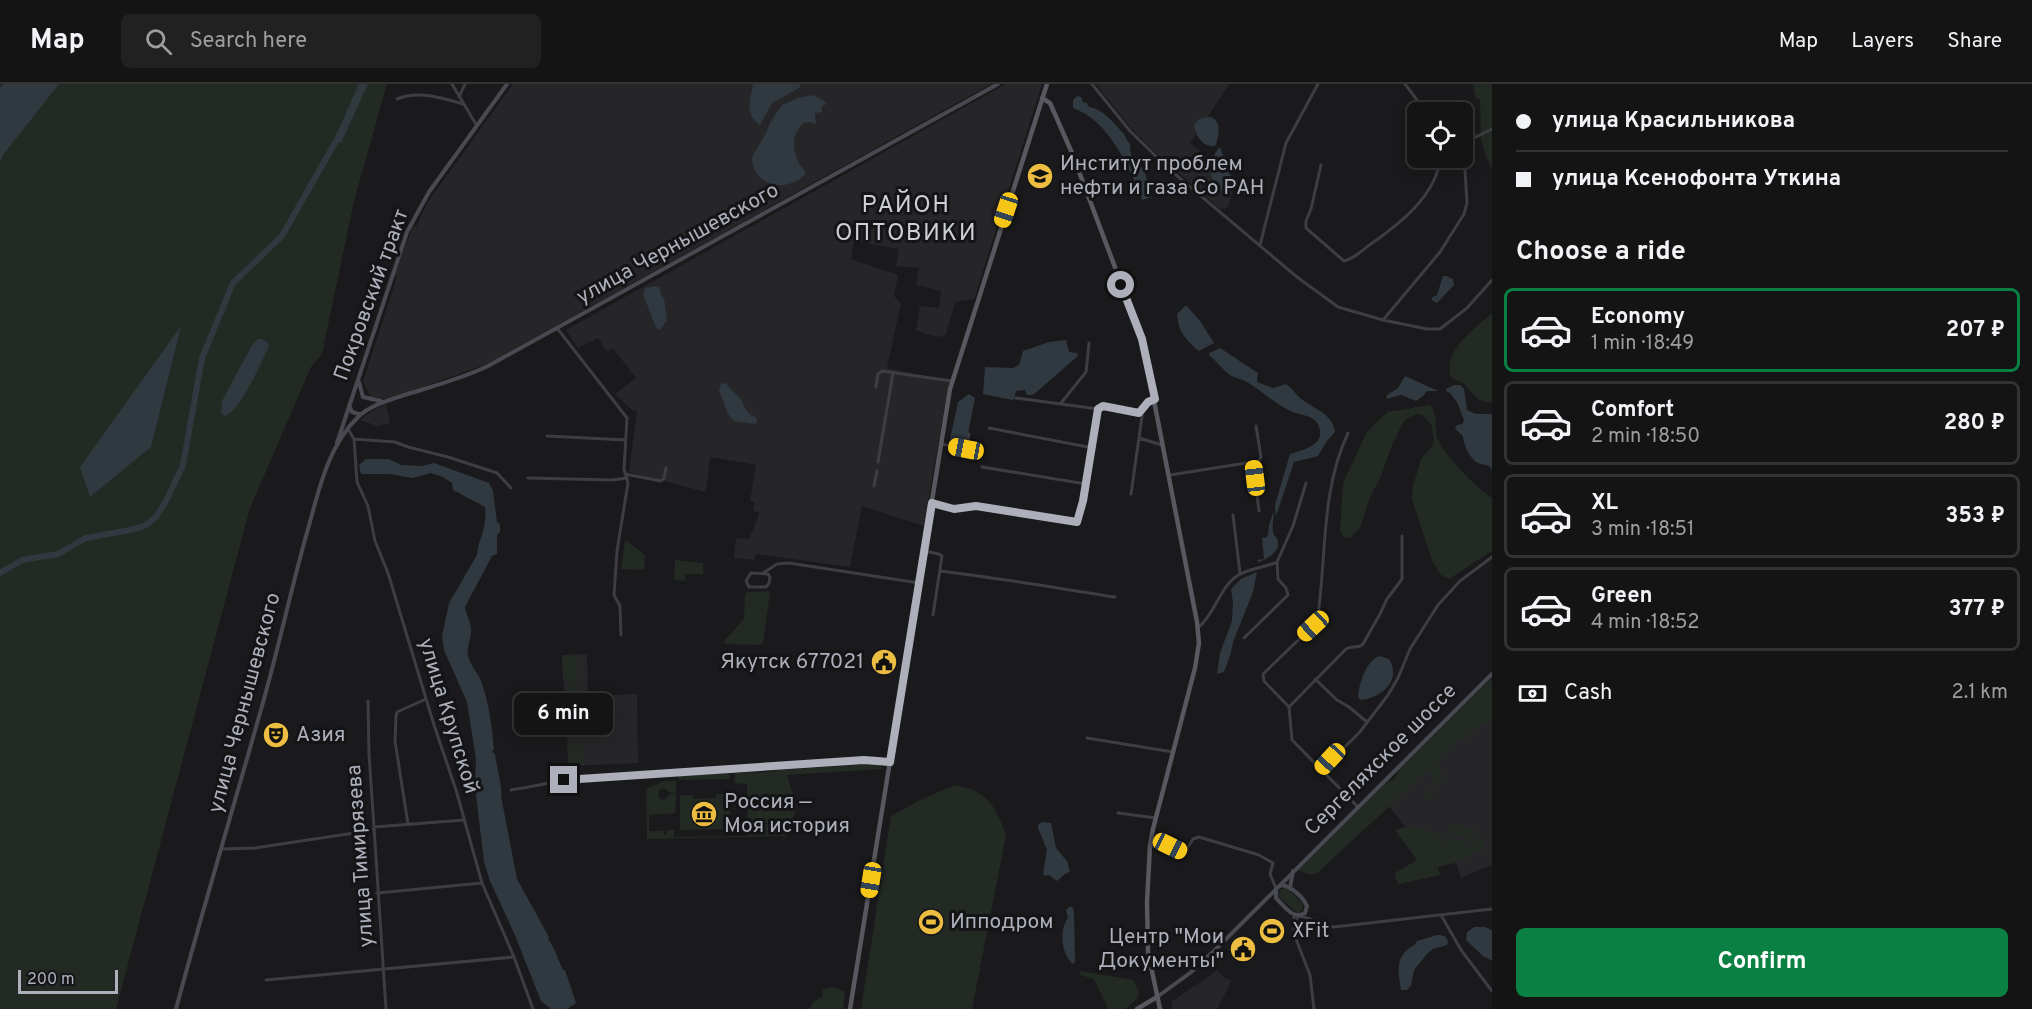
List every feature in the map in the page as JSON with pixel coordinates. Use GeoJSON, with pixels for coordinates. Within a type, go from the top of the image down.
{"type":"FeatureCollection","features":[{"type":"Feature","properties":{"kind":"main road","name":"Покровский тракт"},"geometry":{"type":"LineString","coordinates":[[337,443],[407,232],[429,192],[507,84]]}},
{"type":"Feature","properties":{"kind":"main road","name":"улица Чернышевского"},"geometry":{"type":"LineString","coordinates":[[176,1009],[320,490],[337,443],[362,413],[385,401],[475,372],[998,84]]}},
{"type":"Feature","properties":{"kind":"main road"},"geometry":{"type":"LineString","coordinates":[[850,1009],[952,381],[1047,84]]}},
{"type":"Feature","properties":{"kind":"main road"},"geometry":{"type":"LineString","coordinates":[[1042,98],[1050,103],[1072,153],[1138,327],[1155,399],[1198,628],[1196,668],[1150,846],[1148,952],[1160,1009]]}},
{"type":"Feature","properties":{"kind":"main road"},"geometry":{"type":"LineString","coordinates":[[359,381],[363,398],[367,406],[362,413],[352,412],[350,402],[356,397],[363,398],[385,401]]}},
{"type":"Feature","properties":{"kind":"main road","name":"Сергеляхское шоссе"},"geometry":{"type":"LineString","coordinates":[[1137,1009],[1190,973],[1492,674]]}},
{"type":"Feature","properties":{"kind":"main road"},"geometry":{"type":"LineString","coordinates":[[1290,888],[1293,870]]}},
{"type":"Feature","properties":{"kind":"main road"},"geometry":{"type":"LineString","coordinates":[[1282,885],[1290,888],[1305,902],[1307,906],[1305,913],[1296,916],[1276,898],[1276,888],[1282,885]]}},
{"type":"Feature","properties":{"kind":"main road"},"geometry":{"type":"LineString","coordinates":[[1262,902],[1276,898]]}},
{"type":"Feature","properties":{"kind":"street"},"geometry":{"type":"LineString","coordinates":[[452,84],[477,126]]}},
{"type":"Feature","properties":{"kind":"street"},"geometry":{"type":"LineString","coordinates":[[459,97],[465,84]]}},
{"type":"Feature","properties":{"kind":"street"},"geometry":{"type":"LineString","coordinates":[[1092,84],[1146,148],[1327,300],[1351,312],[1427,329],[1440,329],[1467,308],[1492,280]]}},
{"type":"Feature","properties":{"kind":"street"},"geometry":{"type":"LineString","coordinates":[[1260,245],[1286,143],[1317,84]]}},
{"type":"Feature","properties":{"kind":"street"},"geometry":{"type":"LineString","coordinates":[[1406,84],[1419,102]]}},
{"type":"Feature","properties":{"kind":"street"},"geometry":{"type":"LineString","coordinates":[[397,99],[412,94],[463,104]]}},
{"type":"Feature","properties":{"kind":"street"},"geometry":{"type":"LineString","coordinates":[[1473,138],[1492,129]]}},
{"type":"Feature","properties":{"kind":"street"},"geometry":{"type":"LineString","coordinates":[[1321,165],[1305,225],[1344,261],[1381,238],[1419,201],[1430,187],[1438,168]]}},
{"type":"Feature","properties":{"kind":"street"},"geometry":{"type":"LineString","coordinates":[[1383,320],[1440,252],[1459,225],[1467,203],[1465,168]]}},
{"type":"Feature","properties":{"kind":"street"},"geometry":{"type":"LineString","coordinates":[[557,328],[627,418],[626,476],[614,595],[620,606],[621,635]]}},
{"type":"Feature","properties":{"kind":"street"},"geometry":{"type":"LineString","coordinates":[[1061,404],[1086,372],[1089,344]]}},
{"type":"Feature","properties":{"kind":"street"},"geometry":{"type":"LineString","coordinates":[[876,387],[879,372],[952,381]]}},
{"type":"Feature","properties":{"kind":"street"},"geometry":{"type":"LineString","coordinates":[[878,462],[893,373]]}},
{"type":"Feature","properties":{"kind":"street"},"geometry":{"type":"LineString","coordinates":[[1016,398],[1098,409],[1103,406],[1139,413]]}},
{"type":"Feature","properties":{"kind":"street"},"geometry":{"type":"LineString","coordinates":[[1139,413],[1148,402],[1155,399]]}},
{"type":"Feature","properties":{"kind":"street"},"geometry":{"type":"LineString","coordinates":[[932,503],[954,509],[976,506],[1077,522],[1093,448],[1098,409]]}},
{"type":"Feature","properties":{"kind":"street"},"geometry":{"type":"LineString","coordinates":[[1131,494],[1143,421],[1139,413]]}},
{"type":"Feature","properties":{"kind":"street"},"geometry":{"type":"LineString","coordinates":[[1170,476],[1261,460],[1256,426]]}},
{"type":"Feature","properties":{"kind":"street"},"geometry":{"type":"LineString","coordinates":[[989,428],[1093,448]]}},
{"type":"Feature","properties":{"kind":"street","name":"улица Крупской"},"geometry":{"type":"LineString","coordinates":[[348,429],[354,439],[357,482],[368,506],[375,541],[388,573],[482,883],[514,957],[533,1009]]}},
{"type":"Feature","properties":{"kind":"street"},"geometry":{"type":"LineString","coordinates":[[1348,433],[1339,454],[1330,497],[1317,622],[1263,674],[1264,681],[1288,707],[1292,741],[1358,807]]}},
{"type":"Feature","properties":{"kind":"street"},"geometry":{"type":"LineString","coordinates":[[941,444],[966,449],[969,434]]}},
{"type":"Feature","properties":{"kind":"street"},"geometry":{"type":"LineString","coordinates":[[547,436],[626,440]]}},
{"type":"Feature","properties":{"kind":"street"},"geometry":{"type":"LineString","coordinates":[[1139,438],[1164,446]]}},
{"type":"Feature","properties":{"kind":"street"},"geometry":{"type":"LineString","coordinates":[[354,439],[395,442],[448,457],[497,473],[511,488]]}},
{"type":"Feature","properties":{"kind":"street"},"geometry":{"type":"LineString","coordinates":[[1253,462],[1259,511]]}},
{"type":"Feature","properties":{"kind":"street"},"geometry":{"type":"LineString","coordinates":[[982,467],[1086,484]]}},
{"type":"Feature","properties":{"kind":"street"},"geometry":{"type":"LineString","coordinates":[[528,478],[612,480],[626,476],[660,481],[664,478],[666,468]]}},
{"type":"Feature","properties":{"kind":"street"},"geometry":{"type":"LineString","coordinates":[[874,486],[877,471]]}},
{"type":"Feature","properties":{"kind":"street"},"geometry":{"type":"LineString","coordinates":[[1244,638],[1288,595],[1286,588],[1278,579],[1276,562],[1293,526],[1306,483]]}},
{"type":"Feature","properties":{"kind":"street"},"geometry":{"type":"LineString","coordinates":[[1233,515],[1240,573]]}},
{"type":"Feature","properties":{"kind":"street"},"geometry":{"type":"LineString","coordinates":[[1288,707],[1347,649],[1362,646],[1387,599],[1400,584],[1402,536]]}},
{"type":"Feature","properties":{"kind":"street"},"geometry":{"type":"LineString","coordinates":[[924,551],[942,556],[933,615]]}},
{"type":"Feature","properties":{"kind":"street"},"geometry":{"type":"LineString","coordinates":[[1321,770],[1359,733],[1393,687],[1410,650],[1438,605],[1460,581],[1492,557]]}},
{"type":"Feature","properties":{"kind":"street"},"geometry":{"type":"LineString","coordinates":[[763,573],[781,562],[789,562],[919,583]]}},
{"type":"Feature","properties":{"kind":"street"},"geometry":{"type":"LineString","coordinates":[[1198,628],[1211,615],[1228,584],[1240,573],[1276,562]]}},
{"type":"Feature","properties":{"kind":"street"},"geometry":{"type":"LineString","coordinates":[[770,577],[768,574],[751,573],[747,577],[747,584],[752,588],[766,587],[775,566]]}},
{"type":"Feature","properties":{"kind":"street"},"geometry":{"type":"LineString","coordinates":[[940,571],[1004,578],[1114,597]]}},
{"type":"Feature","properties":{"kind":"street"},"geometry":{"type":"LineString","coordinates":[[1315,680],[1367,722]]}},
{"type":"Feature","properties":{"kind":"street"},"geometry":{"type":"LineString","coordinates":[[408,824],[395,741],[396,712],[426,699]]}},
{"type":"Feature","properties":{"kind":"street","name":"улица Тимирязева"},"geometry":{"type":"LineString","coordinates":[[368,701],[377,893],[386,1009]]}},
{"type":"Feature","properties":{"kind":"street"},"geometry":{"type":"LineString","coordinates":[[1087,738],[1173,752]]}},
{"type":"Feature","properties":{"kind":"street"},"geometry":{"type":"LineString","coordinates":[[511,790],[590,777],[864,760],[890,762]]}},
{"type":"Feature","properties":{"kind":"street"},"geometry":{"type":"LineString","coordinates":[[1118,813],[1156,818]]}},
{"type":"Feature","properties":{"kind":"street"},"geometry":{"type":"LineString","coordinates":[[220,849],[255,848],[374,828],[464,820]]}},
{"type":"Feature","properties":{"kind":"street"},"geometry":{"type":"LineString","coordinates":[[1150,846],[1170,846],[1185,852],[1193,839],[1198,837],[1259,855],[1273,863],[1270,874],[1276,888]]}},
{"type":"Feature","properties":{"kind":"street"},"geometry":{"type":"LineString","coordinates":[[377,893],[482,883]]}},
{"type":"Feature","properties":{"kind":"street"},"geometry":{"type":"LineString","coordinates":[[1314,1009],[1310,975],[1294,934],[1296,916],[1324,926],[1334,927],[1492,909]]}},
{"type":"Feature","properties":{"kind":"street"},"geometry":{"type":"LineString","coordinates":[[1305,913],[1311,920]]}},
{"type":"Feature","properties":{"kind":"street"},"geometry":{"type":"LineString","coordinates":[[1441,915],[1461,950],[1492,991]]}},
{"type":"Feature","properties":{"kind":"street"},"geometry":{"type":"LineString","coordinates":[[267,980],[514,957]]}},
{"type":"Feature","properties":{"kind":"shaded area"},"geometry":{"type":"Polygon","coordinates":[[[0,84],[387,84],[354,201],[322,354],[311,367],[250,508],[116,1009],[0,1009],[0,84]]]}},
{"type":"Feature","properties":{"kind":"shaded area"},"geometry":{"type":"Polygon","coordinates":[[[3,84],[59,84],[3,155],[0,163],[0,88],[3,84]]]}},
{"type":"Feature","properties":{"kind":"shaded area"},"geometry":{"type":"Polygon","coordinates":[[[359,84],[368,84],[341,143],[335,140],[336,135],[359,84]]]}},
{"type":"Feature","properties":{"kind":"shaded area"},"geometry":{"type":"Polygon","coordinates":[[[513,84],[991,84],[489,363],[389,399],[371,397],[363,382],[397,277],[394,276],[413,226],[416,227],[427,203],[513,84]]]}},
{"type":"Feature","properties":{"kind":"shaded area"},"geometry":{"type":"Polygon","coordinates":[[[753,84],[801,84],[799,88],[772,103],[760,125],[750,111],[753,84]]]}},
{"type":"Feature","properties":{"kind":"shaded area"},"geometry":{"type":"Polygon","coordinates":[[[1006,84],[1042,84],[974,299],[955,302],[946,334],[941,337],[916,330],[920,306],[939,308],[941,291],[916,285],[919,268],[896,266],[899,249],[854,241],[851,259],[898,275],[894,296],[901,303],[887,368],[949,381],[924,526],[862,506],[850,567],[756,554],[754,560],[734,558],[736,538],[749,539],[758,517],[759,512],[753,511],[755,502],[750,501],[756,465],[710,457],[706,492],[629,472],[637,411],[632,410],[615,394],[636,378],[614,350],[607,352],[598,338],[578,348],[566,330],[1006,84]]]}},
{"type":"Feature","properties":{"kind":"shaded area"},"geometry":{"type":"Polygon","coordinates":[[[1096,84],[1229,84],[1190,144],[1236,178],[1228,208],[1220,209],[1156,153],[1132,129],[1096,84]]]}},
{"type":"Feature","properties":{"kind":"shaded area"},"geometry":{"type":"Polygon","coordinates":[[[1473,84],[1492,84],[1492,169],[1481,139],[1480,99],[1476,99],[1473,84]]]}},
{"type":"Feature","properties":{"kind":"shaded area"},"geometry":{"type":"Polygon","coordinates":[[[812,95],[827,104],[822,106],[822,112],[815,113],[816,124],[803,123],[795,136],[796,156],[806,174],[790,184],[772,184],[765,181],[758,175],[752,157],[771,121],[782,105],[812,95]]]}},
{"type":"Feature","properties":{"kind":"shaded area"},"geometry":{"type":"Polygon","coordinates":[[[1077,96],[1081,97],[1089,107],[1107,116],[1123,134],[1130,144],[1133,160],[1145,173],[1152,197],[1142,200],[1131,173],[1107,134],[1086,114],[1073,108],[1073,100],[1077,96]]]}},
{"type":"Feature","properties":{"kind":"shaded area"},"geometry":{"type":"Polygon","coordinates":[[[1211,117],[1218,126],[1215,146],[1207,145],[1202,141],[1194,127],[1198,120],[1211,117]]]}},
{"type":"Feature","properties":{"kind":"shaded area"},"geometry":{"type":"Polygon","coordinates":[[[1220,147],[1231,178],[1230,193],[1222,191],[1217,186],[1211,174],[1212,159],[1220,147]]]}},
{"type":"Feature","properties":{"kind":"shaded area"},"geometry":{"type":"Polygon","coordinates":[[[1443,276],[1453,279],[1454,285],[1437,303],[1431,298],[1437,295],[1443,276]]]}},
{"type":"Feature","properties":{"kind":"shaded area"},"geometry":{"type":"Polygon","coordinates":[[[655,286],[660,288],[664,298],[667,320],[660,330],[656,328],[643,294],[646,288],[655,286]]]}},
{"type":"Feature","properties":{"kind":"shaded area"},"geometry":{"type":"Polygon","coordinates":[[[1186,305],[1214,343],[1199,351],[1187,339],[1179,326],[1177,314],[1186,305]]]}},
{"type":"Feature","properties":{"kind":"shaded area"},"geometry":{"type":"Polygon","coordinates":[[[1492,313],[1492,402],[1487,402],[1476,397],[1463,383],[1451,378],[1450,368],[1456,349],[1462,341],[1492,313]]]}},
{"type":"Feature","properties":{"kind":"shaded area"},"geometry":{"type":"Polygon","coordinates":[[[181,326],[151,447],[90,497],[80,467],[181,326]]]}},
{"type":"Feature","properties":{"kind":"shaded area"},"geometry":{"type":"Polygon","coordinates":[[[258,339],[262,339],[269,346],[244,396],[225,416],[221,412],[222,401],[252,345],[258,339]]]}},
{"type":"Feature","properties":{"kind":"shaded area"},"geometry":{"type":"Polygon","coordinates":[[[1066,340],[1069,352],[1077,353],[1078,356],[1033,395],[1027,395],[1025,390],[1016,391],[1012,400],[983,394],[985,367],[1013,368],[1019,365],[1023,351],[1049,342],[1066,340]]]}},
{"type":"Feature","properties":{"kind":"shaded area"},"geometry":{"type":"Polygon","coordinates":[[[1220,348],[1258,373],[1257,382],[1273,388],[1286,384],[1300,398],[1331,420],[1335,432],[1318,456],[1294,462],[1276,516],[1275,505],[1290,454],[1315,444],[1320,430],[1312,418],[1290,411],[1247,382],[1230,375],[1209,355],[1220,348]]]}},
{"type":"Feature","properties":{"kind":"shaded area"},"geometry":{"type":"Polygon","coordinates":[[[1405,376],[1438,391],[1427,391],[1416,401],[1401,395],[1386,399],[1387,395],[1398,388],[1405,376]]]}},
{"type":"Feature","properties":{"kind":"shaded area"},"geometry":{"type":"Polygon","coordinates":[[[727,383],[740,398],[746,410],[757,418],[756,424],[734,421],[728,414],[719,390],[721,384],[727,383]]]}},
{"type":"Feature","properties":{"kind":"shaded area"},"geometry":{"type":"Polygon","coordinates":[[[1454,385],[1460,385],[1464,389],[1467,410],[1476,414],[1492,414],[1492,470],[1489,466],[1478,463],[1472,458],[1463,436],[1455,429],[1464,420],[1457,402],[1446,391],[1454,385]]]}},
{"type":"Feature","properties":{"kind":"shaded area"},"geometry":{"type":"Polygon","coordinates":[[[969,394],[975,398],[966,444],[958,447],[949,444],[958,402],[969,394]]]}},
{"type":"Feature","properties":{"kind":"shaded area"},"geometry":{"type":"Polygon","coordinates":[[[386,404],[390,423],[377,426],[360,420],[369,413],[386,404]]]}},
{"type":"Feature","properties":{"kind":"shaded area"},"geometry":{"type":"Polygon","coordinates":[[[1430,405],[1434,413],[1438,440],[1442,447],[1462,472],[1492,498],[1492,551],[1449,579],[1441,575],[1433,563],[1412,499],[1413,486],[1421,459],[1434,440],[1432,426],[1423,415],[1416,414],[1404,421],[1370,497],[1360,528],[1350,538],[1343,537],[1340,530],[1343,483],[1366,434],[1388,412],[1430,405]]]}},
{"type":"Feature","properties":{"kind":"shaded area"},"geometry":{"type":"Polygon","coordinates":[[[366,459],[389,459],[409,469],[434,463],[489,483],[493,491],[497,522],[500,524],[500,532],[497,535],[497,554],[492,556],[465,607],[471,629],[468,656],[481,681],[488,706],[494,750],[492,751],[495,754],[517,879],[565,970],[576,1003],[567,1009],[551,1009],[541,1001],[490,881],[484,862],[475,786],[476,759],[467,702],[444,650],[442,636],[449,603],[477,555],[485,522],[485,507],[453,490],[452,483],[443,477],[431,473],[412,478],[390,474],[361,474],[359,465],[366,459]]]}},
{"type":"Feature","properties":{"kind":"shaded area"},"geometry":{"type":"Polygon","coordinates":[[[1274,511],[1273,530],[1278,547],[1269,557],[1258,562],[1257,560],[1264,559],[1262,537],[1266,538],[1268,535],[1274,511]]]}},
{"type":"Feature","properties":{"kind":"shaded area"},"geometry":{"type":"Polygon","coordinates":[[[625,540],[645,555],[644,570],[621,569],[625,540]]]}},
{"type":"Feature","properties":{"kind":"shaded area"},"geometry":{"type":"Polygon","coordinates":[[[675,560],[703,563],[703,574],[685,574],[685,581],[674,580],[675,560]]]}},
{"type":"Feature","properties":{"kind":"shaded area"},"geometry":{"type":"Polygon","coordinates":[[[1257,572],[1253,592],[1224,672],[1217,674],[1220,653],[1232,621],[1231,589],[1241,579],[1257,572]]]}},
{"type":"Feature","properties":{"kind":"shaded area"},"geometry":{"type":"Polygon","coordinates":[[[768,591],[770,593],[763,642],[760,645],[725,644],[724,641],[744,619],[745,595],[748,592],[768,591]]]}},
{"type":"Feature","properties":{"kind":"shaded area"},"geometry":{"type":"Polygon","coordinates":[[[587,654],[588,696],[637,694],[638,763],[569,766],[562,655],[587,654]]]}},
{"type":"Feature","properties":{"kind":"shaded area"},"geometry":{"type":"Polygon","coordinates":[[[577,655],[577,693],[569,693],[569,679],[563,679],[562,656],[577,655]]]}},
{"type":"Feature","properties":{"kind":"shaded area"},"geometry":{"type":"Polygon","coordinates":[[[1379,656],[1389,659],[1393,674],[1391,681],[1383,692],[1361,700],[1358,697],[1364,674],[1370,663],[1379,656]]]}},
{"type":"Feature","properties":{"kind":"shaded area"},"geometry":{"type":"Polygon","coordinates":[[[1492,678],[1492,720],[1461,740],[1441,758],[1438,764],[1446,779],[1435,787],[1430,800],[1423,797],[1437,783],[1431,776],[1433,772],[1430,769],[1316,874],[1310,875],[1298,870],[1386,783],[1394,779],[1400,769],[1492,678]]]}},
{"type":"Feature","properties":{"kind":"shaded area"},"geometry":{"type":"Polygon","coordinates":[[[1492,705],[1492,865],[1461,878],[1456,863],[1438,867],[1389,806],[1492,705]]]}},
{"type":"Feature","properties":{"kind":"shaded area"},"geometry":{"type":"Polygon","coordinates":[[[575,744],[574,755],[577,755],[576,744],[582,744],[583,765],[569,766],[567,745],[575,744]]]}},
{"type":"Feature","properties":{"kind":"shaded area"},"geometry":{"type":"Polygon","coordinates":[[[879,765],[883,769],[787,775],[797,807],[786,836],[647,839],[646,789],[664,781],[676,781],[676,793],[670,793],[664,788],[660,789],[658,794],[660,799],[664,800],[670,794],[676,794],[675,813],[649,815],[649,831],[664,831],[664,835],[667,834],[667,830],[674,830],[674,837],[745,836],[748,831],[747,784],[734,783],[735,773],[879,765]]]}},
{"type":"Feature","properties":{"kind":"shaded area"},"geometry":{"type":"Polygon","coordinates":[[[729,773],[730,779],[679,780],[679,776],[729,773]]]}},
{"type":"Feature","properties":{"kind":"shaded area","name":"Ипподром"},"geometry":{"type":"Polygon","coordinates":[[[955,785],[975,791],[989,801],[1006,835],[972,1009],[861,1009],[891,816],[955,785]]]}},
{"type":"Feature","properties":{"kind":"shaded area"},"geometry":{"type":"Polygon","coordinates":[[[716,794],[730,796],[730,829],[680,830],[680,795],[693,795],[694,799],[716,798],[716,794]]]}},
{"type":"Feature","properties":{"kind":"shaded area"},"geometry":{"type":"Polygon","coordinates":[[[1042,822],[1051,823],[1056,848],[1067,861],[1070,872],[1057,881],[1043,874],[1047,850],[1038,828],[1042,822]]]}},
{"type":"Feature","properties":{"kind":"shaded area"},"geometry":{"type":"Polygon","coordinates":[[[1452,824],[1478,831],[1476,835],[1467,839],[1447,833],[1452,824]]]}},
{"type":"Feature","properties":{"kind":"shaded area"},"geometry":{"type":"Polygon","coordinates":[[[1410,826],[1444,835],[1441,854],[1447,836],[1465,842],[1469,848],[1476,843],[1474,840],[1482,838],[1487,848],[1456,862],[1438,867],[1440,875],[1399,884],[1395,873],[1417,860],[1395,830],[1410,826]]]}},
{"type":"Feature","properties":{"kind":"shaded area"},"geometry":{"type":"Polygon","coordinates":[[[1284,888],[1288,889],[1303,904],[1302,911],[1297,913],[1279,897],[1279,891],[1284,888]]]}},
{"type":"Feature","properties":{"kind":"shaded area"},"geometry":{"type":"Polygon","coordinates":[[[1070,906],[1074,913],[1075,962],[1073,964],[1066,955],[1062,935],[1068,918],[1066,910],[1070,906]]]}},
{"type":"Feature","properties":{"kind":"shaded area"},"geometry":{"type":"Polygon","coordinates":[[[1474,927],[1485,927],[1492,930],[1492,961],[1466,940],[1467,932],[1474,927]]]}},
{"type":"Feature","properties":{"kind":"shaded area"},"geometry":{"type":"Polygon","coordinates":[[[1437,935],[1446,937],[1447,945],[1433,949],[1427,954],[1414,970],[1411,986],[1407,990],[1401,990],[1400,959],[1417,941],[1437,935]]]}},
{"type":"Feature","properties":{"kind":"shaded area"},"geometry":{"type":"Polygon","coordinates":[[[1218,970],[1224,978],[1232,980],[1217,1009],[1172,1009],[1171,1002],[1218,970]]]}},
{"type":"Feature","properties":{"kind":"shaded area"},"geometry":{"type":"Polygon","coordinates":[[[1080,971],[1133,980],[1139,992],[1138,998],[1125,1009],[1108,1009],[1094,979],[1080,975],[1080,971]]]}},
{"type":"Feature","properties":{"kind":"shaded area"},"geometry":{"type":"Polygon","coordinates":[[[835,987],[845,992],[843,1009],[809,1009],[813,1002],[822,997],[823,989],[835,987]]]}},
{"type":"Feature","properties":{"kind":"waterway"},"geometry":{"type":"LineString","coordinates":[[0,573],[22,560],[58,554],[86,538],[135,529],[146,525],[156,517],[183,465],[202,358],[233,283],[282,236],[340,134]]}},
{"type":"Feature","properties":{"kind":"waterway"},"geometry":{"type":"LineString","coordinates":[[402,467],[421,468]]}},
{"type":"Feature","properties":{"kind":"place","name":"Институт проблем нефти и газа Со РАН"},"geometry":{"type":"Point","coordinates":[1040,176]}},
{"type":"Feature","properties":{"kind":"place","name":"Якутск 677021"},"geometry":{"type":"Point","coordinates":[884,662]}},
{"type":"Feature","properties":{"kind":"place","name":"Азия"},"geometry":{"type":"Point","coordinates":[276,735]}},
{"type":"Feature","properties":{"kind":"place","name":"Россия — Моя история"},"geometry":{"type":"Point","coordinates":[704,814]}},
{"type":"Feature","properties":{"kind":"place","name":"Ипподром"},"geometry":{"type":"Point","coordinates":[931,922]}},
{"type":"Feature","properties":{"kind":"place","name":"XFit"},"geometry":{"type":"Point","coordinates":[1272,931]}},
{"type":"Feature","properties":{"kind":"place","name":"Центр \"Мои Документы\""},"geometry":{"type":"Point","coordinates":[1243,949]}},
{"type":"Feature","properties":{"kind":"district","name":"РАЙОН ОПТОВИКИ"},"geometry":{"type":"Point","coordinates":[906,220]}},
{"type":"Feature","properties":{"kind":"route"},"geometry":{"type":"LineString","coordinates":[[564,780],[864,760],[890,762],[932,503],[954,509],[976,506],[1077,522],[1083,501],[1098,409],[1103,406],[1139,413],[1148,402],[1155,399],[1142,339],[1121,285]]}}]}
